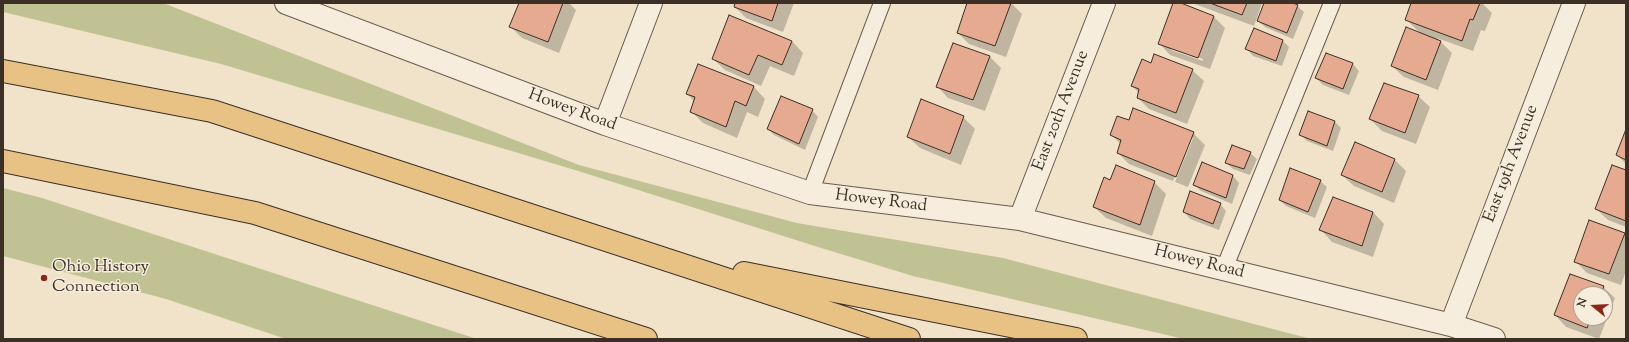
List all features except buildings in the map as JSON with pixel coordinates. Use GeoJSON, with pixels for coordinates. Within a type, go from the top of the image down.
{"type":"FeatureCollection","features":[{"type":"Feature","properties":{"kind":"highway"},"geometry":{"type":"LineString","coordinates":[[3,71],[212,111],[909,339]]}},
{"type":"Feature","properties":{"kind":"highway"},"geometry":{"type":"LineString","coordinates":[[3,161],[256,213],[646,339]]}},
{"type":"Feature","properties":{"kind":"highway"},"geometry":{"type":"LineString","coordinates":[[647,253],[1076,339]]}},
{"type":"Feature","properties":{"kind":"street","name":"Howey Road"},"geometry":{"type":"LineString","coordinates":[[286,3],[605,124],[810,193],[1020,219],[1450,325],[1494,339]]}},
{"type":"Feature","properties":{"kind":"street"},"geometry":{"type":"LineString","coordinates":[[605,124],[651,3]]}},
{"type":"Feature","properties":{"kind":"street","name":"East 20th Avenue"},"geometry":{"type":"LineString","coordinates":[[1020,219],[1104,3]]}},
{"type":"Feature","properties":{"kind":"street","name":"East 19th Avenue"},"geometry":{"type":"LineString","coordinates":[[1450,325],[1574,3]]}},
{"type":"Feature","properties":{"kind":"lane"},"geometry":{"type":"LineString","coordinates":[[810,193],[882,3]]}},
{"type":"Feature","properties":{"kind":"lane"},"geometry":{"type":"LineString","coordinates":[[1224,269],[1332,3]]}},
{"type":"Feature","properties":{"kind":"green space"},"geometry":{"type":"Polygon","coordinates":[[[3,3],[163,3],[579,165],[797,223],[1003,258],[1311,339],[1184,339],[913,276],[575,170],[221,64],[3,12],[3,3]]]}},
{"type":"Feature","properties":{"kind":"green space"},"geometry":{"type":"Polygon","coordinates":[[[3,188],[42,198],[477,339],[286,339],[166,299],[3,256],[3,188]]]}},
{"type":"Feature","properties":{"kind":"place","name":"Ohio History Connection"},"geometry":{"type":"Point","coordinates":[44,278]}}]}
